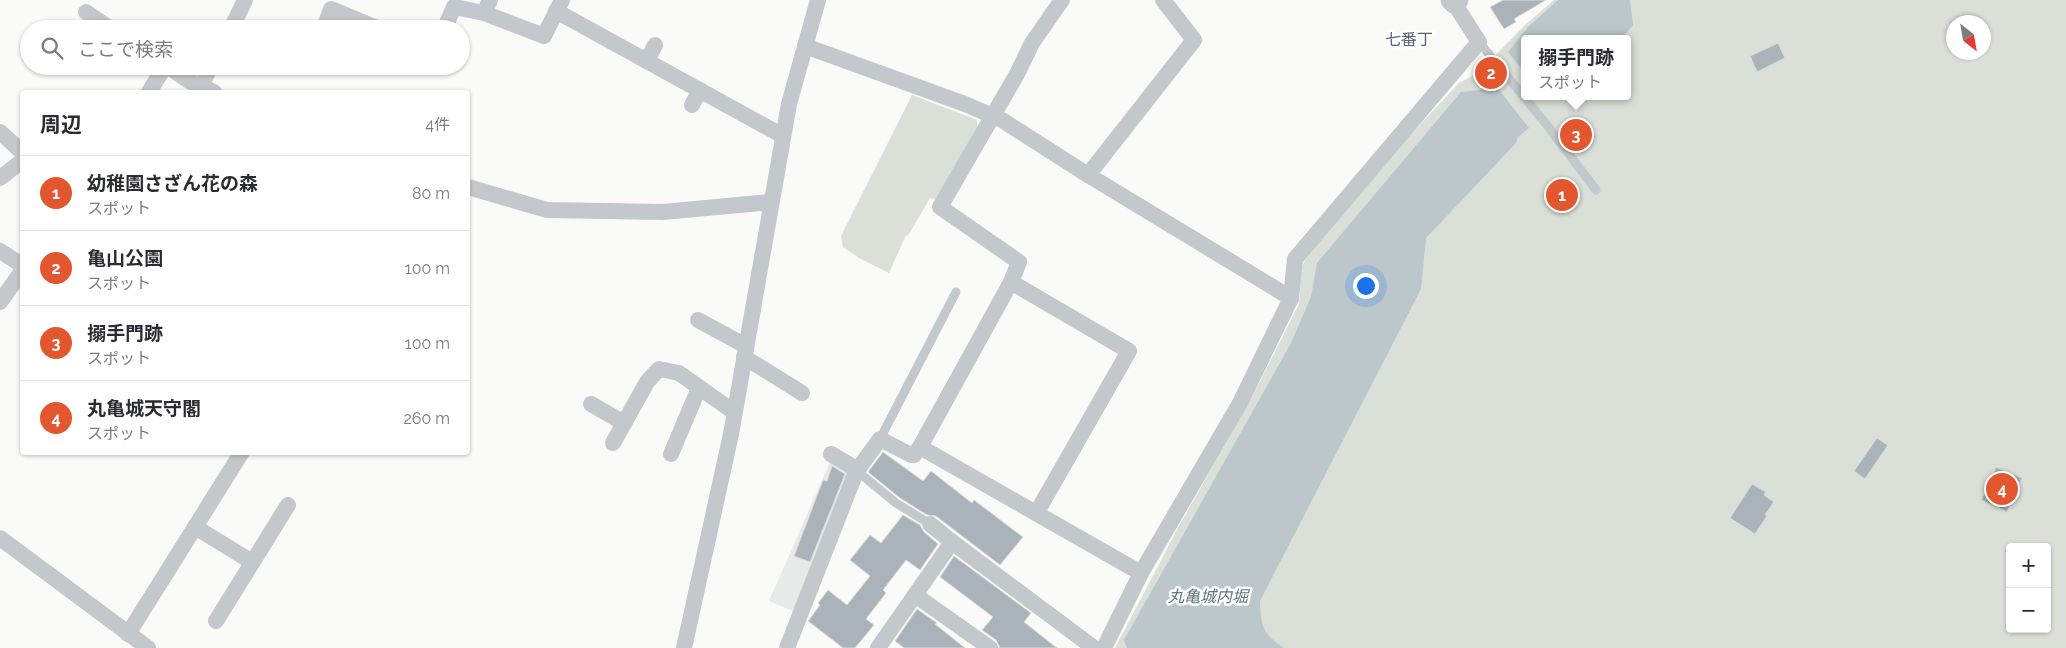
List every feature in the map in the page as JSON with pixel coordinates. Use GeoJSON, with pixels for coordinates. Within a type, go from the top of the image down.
{"type":"FeatureCollection","features":[{"type":"Feature","properties":{"kind":"street"},"geometry":{"type":"LineString","coordinates":[[236,20],[246,0]]}},
{"type":"Feature","properties":{"kind":"street"},"geometry":{"type":"LineString","coordinates":[[684,648],[734,412],[789,104],[818,0]]}},
{"type":"Feature","properties":{"kind":"street"},"geometry":{"type":"LineString","coordinates":[[787,648],[857,470],[880,440],[914,455],[1011,282],[1019,262],[940,207],[1017,74],[1032,43],[1061,0]]}},
{"type":"Feature","properties":{"kind":"street"},"geometry":{"type":"LineString","coordinates":[[1088,175],[1194,40],[1163,0]]}},
{"type":"Feature","properties":{"kind":"street"},"geometry":{"type":"LineString","coordinates":[[1104,648],[1141,572],[1240,403],[1290,298],[1295,259],[1479,42],[1454,1]]}},
{"type":"Feature","properties":{"kind":"street"},"geometry":{"type":"LineString","coordinates":[[448,20],[454,7],[487,7],[544,36],[559,5],[647,61],[783,136]]}},
{"type":"Feature","properties":{"kind":"street"},"geometry":{"type":"LineString","coordinates":[[327,20],[331,9],[357,20]]}},
{"type":"Feature","properties":{"kind":"street"},"geometry":{"type":"LineString","coordinates":[[86,12],[98,20]]}},
{"type":"Feature","properties":{"kind":"street"},"geometry":{"type":"LineString","coordinates":[[647,61],[655,45]]}},
{"type":"Feature","properties":{"kind":"street"},"geometry":{"type":"LineString","coordinates":[[805,46],[965,104],[1002,120],[1088,175],[1290,298]]}},
{"type":"Feature","properties":{"kind":"street"},"geometry":{"type":"LineString","coordinates":[[150,90],[160,75]]}},
{"type":"Feature","properties":{"kind":"street"},"geometry":{"type":"LineString","coordinates":[[182,75],[207,89],[209,75]]}},
{"type":"Feature","properties":{"kind":"street"},"geometry":{"type":"LineString","coordinates":[[692,105],[700,90]]}},
{"type":"Feature","properties":{"kind":"street"},"geometry":{"type":"LineString","coordinates":[[0,132],[20,150]]}},
{"type":"Feature","properties":{"kind":"street"},"geometry":{"type":"LineString","coordinates":[[0,178],[20,163]]}},
{"type":"Feature","properties":{"kind":"street"},"geometry":{"type":"LineString","coordinates":[[470,188],[547,210],[664,212],[771,202]]}},
{"type":"Feature","properties":{"kind":"street"},"geometry":{"type":"LineString","coordinates":[[0,250],[20,264]]}},
{"type":"Feature","properties":{"kind":"street"},"geometry":{"type":"LineString","coordinates":[[0,302],[20,274]]}},
{"type":"Feature","properties":{"kind":"street"},"geometry":{"type":"LineString","coordinates":[[1011,282],[1129,351],[1037,512]]}},
{"type":"Feature","properties":{"kind":"street"},"geometry":{"type":"LineString","coordinates":[[698,320],[745,351],[802,393]]}},
{"type":"Feature","properties":{"kind":"street"},"geometry":{"type":"LineString","coordinates":[[613,443],[647,382],[659,369],[679,373],[734,412]]}},
{"type":"Feature","properties":{"kind":"street"},"geometry":{"type":"LineString","coordinates":[[671,454],[699,388]]}},
{"type":"Feature","properties":{"kind":"street"},"geometry":{"type":"LineString","coordinates":[[591,404],[624,423]]}},
{"type":"Feature","properties":{"kind":"street"},"geometry":{"type":"LineString","coordinates":[[920,446],[1141,572]]}},
{"type":"Feature","properties":{"kind":"street"},"geometry":{"type":"LineString","coordinates":[[831,454],[857,470]]}},
{"type":"Feature","properties":{"kind":"street"},"geometry":{"type":"LineString","coordinates":[[128,634],[240,455]]}},
{"type":"Feature","properties":{"kind":"street"},"geometry":{"type":"LineString","coordinates":[[216,621],[288,505]]}},
{"type":"Feature","properties":{"kind":"street"},"geometry":{"type":"LineString","coordinates":[[930,524],[1094,648]]}},
{"type":"Feature","properties":{"kind":"street"},"geometry":{"type":"LineString","coordinates":[[195,527],[252,562]]}},
{"type":"Feature","properties":{"kind":"street"},"geometry":{"type":"LineString","coordinates":[[0,538],[148,648]]}},
{"type":"Feature","properties":{"kind":"street"},"geometry":{"type":"LineString","coordinates":[[878,648],[952,542]]}},
{"type":"Feature","properties":{"kind":"street"},"geometry":{"type":"LineString","coordinates":[[915,596],[990,648]]}},
{"type":"Feature","properties":{"kind":"lane"},"geometry":{"type":"LineString","coordinates":[[1479,42],[1521,94]]}},
{"type":"Feature","properties":{"kind":"lane"},"geometry":{"type":"LineString","coordinates":[[1526,100],[1596,190]]}},
{"type":"Feature","properties":{"kind":"lane"},"geometry":{"type":"LineString","coordinates":[[880,440],[956,292]]}},
{"type":"Feature","properties":{"kind":"lane"},"geometry":{"type":"LineString","coordinates":[[857,470],[896,503],[930,524]]}},
{"type":"Feature","properties":{"kind":"shaded area"},"geometry":{"type":"Polygon","coordinates":[[[1554,0],[2066,0],[2066,648],[1115,648],[1179,526],[1251,399],[1299,304],[1302,266],[1310,252],[1387,160],[1459,83],[1479,72],[1525,25],[1554,0]]]}},
{"type":"Feature","properties":{"kind":"shaded area"},"geometry":{"type":"Polygon","coordinates":[[[912,95],[977,120],[977,128],[938,200],[930,198],[909,234],[905,237],[889,273],[859,258],[843,247],[841,236],[912,95]]]}},
{"type":"Feature","properties":{"kind":"shaded area"},"geometry":{"type":"Polygon","coordinates":[[[831,460],[846,470],[847,475],[795,612],[769,601],[831,460]]]}},
{"type":"Feature","properties":{"kind":"water"},"geometry":{"type":"Polygon","coordinates":[[[1558,0],[1630,0],[1633,25],[1624,35],[1522,35],[1558,0]]]}},
{"type":"Feature","properties":{"kind":"water"},"geometry":{"type":"Polygon","coordinates":[[[1521,36],[1521,68],[1508,52],[1521,36]]]}},
{"type":"Feature","properties":{"kind":"water","name":"丸亀城内堀"},"geometry":{"type":"Polygon","coordinates":[[[1490,78],[1529,128],[1518,137],[1516,143],[1426,238],[1421,289],[1260,601],[1264,629],[1271,638],[1284,648],[1127,648],[1124,640],[1290,345],[1311,297],[1317,263],[1461,92],[1480,90],[1490,78]]]}},
{"type":"Feature","properties":{"kind":"building"},"geometry":{"type":"Polygon","coordinates":[[[1503,0],[1546,0],[1514,19],[1516,22],[1504,29],[1490,7],[1503,0]]]}},
{"type":"Feature","properties":{"kind":"building"},"geometry":{"type":"Polygon","coordinates":[[[1778,43],[1785,58],[1757,72],[1750,56],[1778,43]]]}},
{"type":"Feature","properties":{"kind":"building"},"geometry":{"type":"Polygon","coordinates":[[[1877,438],[1888,445],[1865,479],[1854,471],[1877,438]]]}},
{"type":"Feature","properties":{"kind":"building"},"geometry":{"type":"Polygon","coordinates":[[[883,452],[923,481],[931,471],[972,503],[974,500],[1023,537],[1000,565],[936,516],[927,515],[900,498],[868,472],[883,452]]]}},
{"type":"Feature","properties":{"kind":"building"},"geometry":{"type":"Polygon","coordinates":[[[832,466],[845,474],[810,562],[794,556],[823,480],[827,481],[832,466]]]}},
{"type":"Feature","properties":{"kind":"building"},"geometry":{"type":"Polygon","coordinates":[[[1996,467],[2022,478],[2007,512],[1981,500],[1996,467]]]}},
{"type":"Feature","properties":{"kind":"building"},"geometry":{"type":"Polygon","coordinates":[[[1752,484],[1766,492],[1764,495],[1774,502],[1755,534],[1730,518],[1752,484]]]}},
{"type":"Feature","properties":{"kind":"building"},"geometry":{"type":"Polygon","coordinates":[[[903,515],[920,525],[924,532],[938,544],[920,570],[906,560],[883,590],[886,593],[866,619],[874,625],[855,648],[843,648],[808,621],[828,590],[847,605],[870,576],[850,560],[870,535],[881,543],[903,515]]]}},
{"type":"Feature","properties":{"kind":"building"},"geometry":{"type":"Polygon","coordinates":[[[954,556],[1031,613],[1024,622],[1057,648],[1000,648],[996,640],[982,630],[993,617],[940,577],[954,556]]]}},
{"type":"Feature","properties":{"kind":"building"},"geometry":{"type":"Polygon","coordinates":[[[917,609],[937,623],[935,624],[965,648],[904,648],[895,641],[917,609]]]}},
{"type":"Feature","properties":{"kind":"place","name":"亀山公園"},"geometry":{"type":"Point","coordinates":[1491,73]}},
{"type":"Feature","properties":{"kind":"place","name":"搦手門跡"},"geometry":{"type":"Point","coordinates":[1576,135]}},
{"type":"Feature","properties":{"kind":"place","name":"幼稚園さざん花の森"},"geometry":{"type":"Point","coordinates":[1562,195]}},
{"type":"Feature","properties":{"kind":"place","name":"丸亀城天守閣"},"geometry":{"type":"Point","coordinates":[2002,489]}},
{"type":"Feature","properties":{"kind":"district","name":"七番丁"},"geometry":{"type":"Point","coordinates":[1409,39]}}]}
